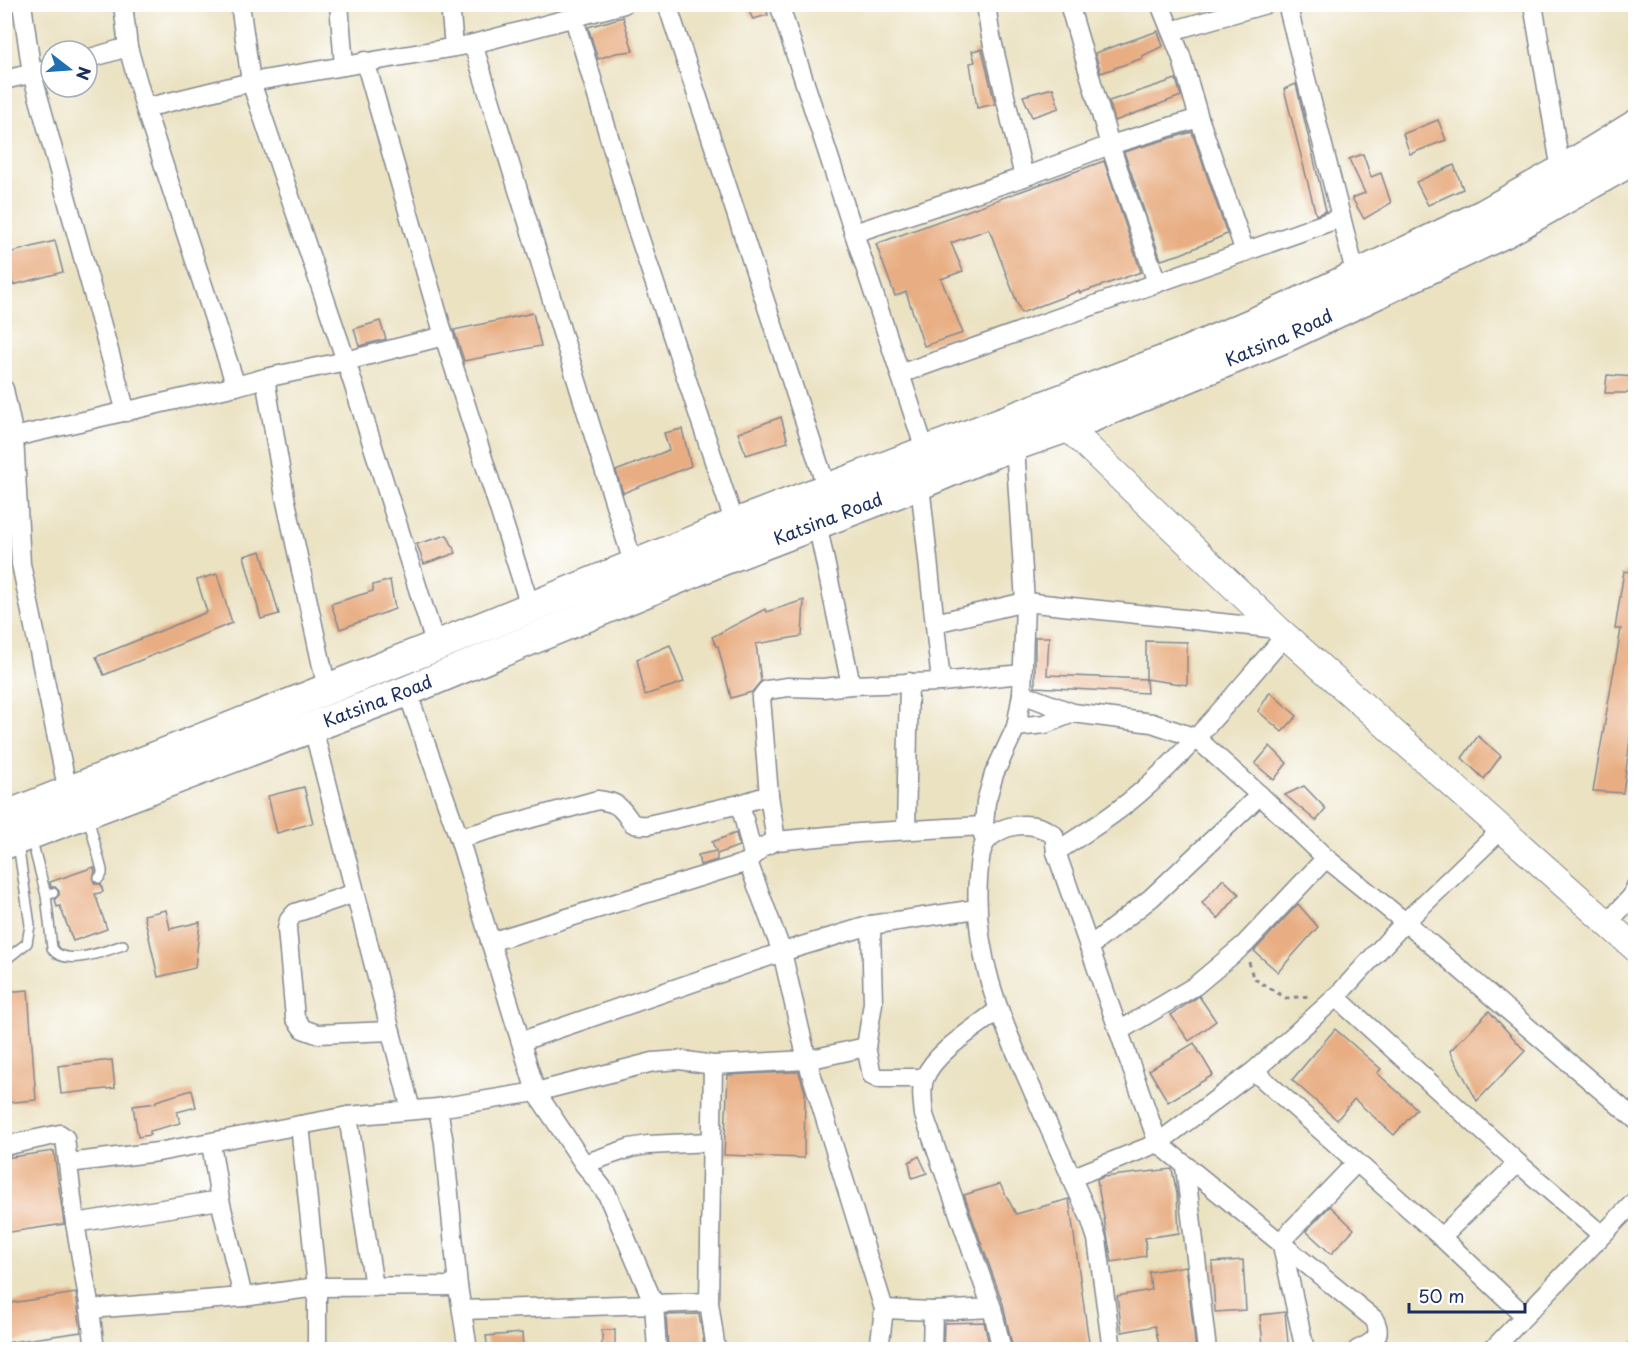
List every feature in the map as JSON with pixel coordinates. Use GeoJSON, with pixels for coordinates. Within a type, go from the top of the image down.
{"type":"FeatureCollection","features":[{"type":"Feature","properties":{"kind":"highway"},"geometry":{"type":"LineString","coordinates":[[77,802],[327,689],[735,524],[925,450],[1061,414],[1184,352],[1356,276],[1483,215],[1635,125]]}},
{"type":"Feature","properties":{"kind":"highway","name":"Katsina Road"},"geometry":{"type":"LineString","coordinates":[[14,833],[77,802],[313,728],[725,559],[1015,446],[1061,414],[1281,339],[1506,232],[1635,158]]}},
{"type":"Feature","properties":{"kind":"main road"},"geometry":{"type":"LineString","coordinates":[[1061,414],[1282,632],[1503,828],[1635,949]]}},
{"type":"Feature","properties":{"kind":"street"},"geometry":{"type":"LineString","coordinates":[[22,4],[32,74],[126,412]]}},
{"type":"Feature","properties":{"kind":"street"},"geometry":{"type":"LineString","coordinates":[[123,4],[128,47],[146,108],[236,386]]}},
{"type":"Feature","properties":{"kind":"street"},"geometry":{"type":"LineString","coordinates":[[240,4],[251,82],[346,361],[436,646]]}},
{"type":"Feature","properties":{"kind":"street"},"geometry":{"type":"LineString","coordinates":[[339,4],[344,66]]}},
{"type":"Feature","properties":{"kind":"street"},"geometry":{"type":"LineString","coordinates":[[450,4],[454,47]]}},
{"type":"Feature","properties":{"kind":"street"},"geometry":{"type":"LineString","coordinates":[[146,108],[251,82],[473,44],[552,13],[574,18],[624,4]]}},
{"type":"Feature","properties":{"kind":"street"},"geometry":{"type":"LineString","coordinates":[[667,4],[827,489]]}},
{"type":"Feature","properties":{"kind":"street"},"geometry":{"type":"LineString","coordinates":[[779,4],[925,450]]}},
{"type":"Feature","properties":{"kind":"street"},"geometry":{"type":"LineString","coordinates":[[987,4],[990,32],[1024,177]]}},
{"type":"Feature","properties":{"kind":"street"},"geometry":{"type":"LineString","coordinates":[[1069,4],[1110,146],[1157,283]]}},
{"type":"Feature","properties":{"kind":"street"},"geometry":{"type":"LineString","coordinates":[[1160,4],[1181,56],[1199,118],[1245,252]]}},
{"type":"Feature","properties":{"kind":"street"},"geometry":{"type":"LineString","coordinates":[[1171,31],[1266,4]]}},
{"type":"Feature","properties":{"kind":"street"},"geometry":{"type":"LineString","coordinates":[[1287,4],[1356,276]]}},
{"type":"Feature","properties":{"kind":"street"},"geometry":{"type":"LineString","coordinates":[[1533,4],[1560,171]]}},
{"type":"Feature","properties":{"kind":"street"},"geometry":{"type":"LineString","coordinates":[[574,18],[633,218],[735,524]]}},
{"type":"Feature","properties":{"kind":"street"},"geometry":{"type":"LineString","coordinates":[[473,44],[634,566]]}},
{"type":"Feature","properties":{"kind":"street"},"geometry":{"type":"LineString","coordinates":[[99,55],[128,47]]}},
{"type":"Feature","properties":{"kind":"street"},"geometry":{"type":"LineString","coordinates":[[365,61],[444,336],[530,606]]}},
{"type":"Feature","properties":{"kind":"street"},"geometry":{"type":"LineString","coordinates":[[4,80],[39,72]]}},
{"type":"Feature","properties":{"kind":"street"},"geometry":{"type":"LineString","coordinates":[[854,233],[1199,118]]}},
{"type":"Feature","properties":{"kind":"street"},"geometry":{"type":"LineString","coordinates":[[900,374],[1340,218]]}},
{"type":"Feature","properties":{"kind":"street"},"geometry":{"type":"LineString","coordinates":[[14,437],[346,361],[444,336]]}},
{"type":"Feature","properties":{"kind":"street"},"geometry":{"type":"LineString","coordinates":[[265,378],[285,497],[327,689]]}},
{"type":"Feature","properties":{"kind":"street"},"geometry":{"type":"LineString","coordinates":[[4,389],[14,437],[13,566],[77,802]]}},
{"type":"Feature","properties":{"kind":"street"},"geometry":{"type":"LineString","coordinates":[[1015,446],[1025,602],[1022,694],[1016,727],[994,774],[986,802],[976,909],[982,954],[998,1010],[1090,1218],[1097,1239],[1112,1350]]}},
{"type":"Feature","properties":{"kind":"street"},"geometry":{"type":"LineString","coordinates":[[920,484],[941,682]]}},
{"type":"Feature","properties":{"kind":"street"},"geometry":{"type":"LineString","coordinates":[[817,524],[851,685]]}},
{"type":"Feature","properties":{"kind":"street"},"geometry":{"type":"LineString","coordinates":[[935,623],[1025,602],[1282,632]]}},
{"type":"Feature","properties":{"kind":"street"},"geometry":{"type":"LineString","coordinates":[[1056,852],[1114,813],[1149,784],[1196,738],[1282,632]]}},
{"type":"Feature","properties":{"kind":"street"},"geometry":{"type":"LineString","coordinates":[[776,841],[769,795],[761,698],[767,690],[788,687],[823,688],[941,682],[1022,674]]}},
{"type":"Feature","properties":{"kind":"street"},"geometry":{"type":"LineString","coordinates":[[906,830],[909,682]]}},
{"type":"Feature","properties":{"kind":"street"},"geometry":{"type":"LineString","coordinates":[[407,691],[459,838],[536,1092],[607,1194],[654,1304],[657,1350]]}},
{"type":"Feature","properties":{"kind":"street"},"geometry":{"type":"LineString","coordinates":[[1022,694],[1073,712],[1152,723],[1196,738],[1326,858],[1406,922],[1635,1120]]}},
{"type":"Feature","properties":{"kind":"street"},"geometry":{"type":"LineString","coordinates":[[1016,727],[1045,724],[1073,712]]}},
{"type":"Feature","properties":{"kind":"street"},"geometry":{"type":"LineString","coordinates":[[313,728],[411,1110]]}},
{"type":"Feature","properties":{"kind":"street"},"geometry":{"type":"LineString","coordinates":[[459,838],[598,800],[610,802],[621,808],[629,821],[635,825],[648,825],[769,795]]}},
{"type":"Feature","properties":{"kind":"street"},"geometry":{"type":"LineString","coordinates":[[1089,947],[1151,898],[1260,795]]}},
{"type":"Feature","properties":{"kind":"street"},"geometry":{"type":"LineString","coordinates":[[740,804],[750,859],[782,952],[807,1060],[884,1309],[879,1350]]}},
{"type":"Feature","properties":{"kind":"street"},"geometry":{"type":"LineString","coordinates":[[983,844],[992,834],[1011,826],[1033,825],[1047,829],[1054,835],[1056,852],[1158,1143],[1374,1319],[1378,1327],[1377,1336],[1371,1343],[1357,1350]]}},
{"type":"Feature","properties":{"kind":"street"},"geometry":{"type":"LineString","coordinates":[[490,942],[750,859],[762,847],[776,841],[983,826]]}},
{"type":"Feature","properties":{"kind":"street"},"geometry":{"type":"LineString","coordinates":[[1071,1178],[1158,1143],[1254,1071],[1328,996],[1503,828]]}},
{"type":"Feature","properties":{"kind":"street"},"geometry":{"type":"LineString","coordinates":[[1119,1031],[1195,986],[1245,944],[1326,858]]}},
{"type":"Feature","properties":{"kind":"street"},"geometry":{"type":"LineString","coordinates":[[1608,923],[1632,896],[1635,886]]}},
{"type":"Feature","properties":{"kind":"street"},"geometry":{"type":"LineString","coordinates":[[355,893],[295,913],[289,920],[287,929],[295,1018],[303,1029],[317,1034],[391,1031]]}},
{"type":"Feature","properties":{"kind":"street"},"geometry":{"type":"LineString","coordinates":[[522,1041],[782,952],[871,925],[976,909]]}},
{"type":"Feature","properties":{"kind":"street"},"geometry":{"type":"LineString","coordinates":[[871,925],[873,1003],[866,1047],[872,1075],[878,1078],[924,1078]]}},
{"type":"Feature","properties":{"kind":"street"},"geometry":{"type":"LineString","coordinates":[[1328,996],[1602,1235]]}},
{"type":"Feature","properties":{"kind":"street"},"geometry":{"type":"LineString","coordinates":[[998,1010],[943,1053],[924,1078],[922,1096],[924,1115],[992,1308],[1002,1350]]}},
{"type":"Feature","properties":{"kind":"street"},"geometry":{"type":"LineString","coordinates":[[68,1163],[212,1143],[348,1116],[438,1108],[536,1092],[653,1062],[680,1060],[713,1065],[807,1060],[866,1047]]}},
{"type":"Feature","properties":{"kind":"street"},"geometry":{"type":"LineString","coordinates":[[713,1065],[709,1302],[716,1350]]}},
{"type":"Feature","properties":{"kind":"street"},"geometry":{"type":"LineString","coordinates":[[1254,1071],[1524,1315]]}},
{"type":"Feature","properties":{"kind":"street"},"geometry":{"type":"LineString","coordinates":[[438,1108],[444,1143],[458,1286],[468,1350]]}},
{"type":"Feature","properties":{"kind":"street"},"geometry":{"type":"LineString","coordinates":[[348,1116],[374,1287]]}},
{"type":"Feature","properties":{"kind":"street"},"geometry":{"type":"LineString","coordinates":[[300,1125],[317,1287],[317,1350]]}},
{"type":"Feature","properties":{"kind":"street"},"geometry":{"type":"LineString","coordinates":[[4,1146],[62,1134],[65,1138],[75,1223],[95,1350]]}},
{"type":"Feature","properties":{"kind":"street"},"geometry":{"type":"LineString","coordinates":[[584,1164],[630,1148],[659,1144],[711,1142]]}},
{"type":"Feature","properties":{"kind":"street"},"geometry":{"type":"LineString","coordinates":[[212,1143],[220,1200],[243,1297]]}},
{"type":"Feature","properties":{"kind":"street"},"geometry":{"type":"LineString","coordinates":[[1281,1241],[1356,1162]]}},
{"type":"Feature","properties":{"kind":"street"},"geometry":{"type":"LineString","coordinates":[[1441,1238],[1518,1163]]}},
{"type":"Feature","properties":{"kind":"street"},"geometry":{"type":"LineString","coordinates":[[1185,1166],[1207,1350]]}},
{"type":"Feature","properties":{"kind":"street"},"geometry":{"type":"LineString","coordinates":[[75,1223],[220,1200]]}},
{"type":"Feature","properties":{"kind":"street"},"geometry":{"type":"LineString","coordinates":[[1492,1350],[1635,1200]]}},
{"type":"Feature","properties":{"kind":"street"},"geometry":{"type":"LineString","coordinates":[[1281,1241],[1305,1350]]}},
{"type":"Feature","properties":{"kind":"street"},"geometry":{"type":"LineString","coordinates":[[90,1308],[243,1297],[317,1287],[458,1286]]}},
{"type":"Feature","properties":{"kind":"street"},"geometry":{"type":"LineString","coordinates":[[462,1310],[709,1302]]}},
{"type":"Feature","properties":{"kind":"street"},"geometry":{"type":"LineString","coordinates":[[884,1309],[933,1311],[992,1308]]}},
{"type":"Feature","properties":{"kind":"street"},"geometry":{"type":"LineString","coordinates":[[932,1350],[933,1311]]}},
{"type":"Feature","properties":{"kind":"lane"},"geometry":{"type":"LineString","coordinates":[[77,802],[102,870],[99,879]]}},
{"type":"Feature","properties":{"kind":"lane"},"geometry":{"type":"LineString","coordinates":[[14,833],[49,894],[52,948],[55,953],[61,957],[92,956],[123,945]]}},
{"type":"Feature","properties":{"kind":"lane"},"geometry":{"type":"LineString","coordinates":[[4,961],[27,943],[30,925],[14,833]]}},
{"type":"Feature","properties":{"kind":"path"},"geometry":{"type":"LineString","coordinates":[[1245,944],[1253,978],[1286,998],[1328,996]]}},
{"type":"Feature","properties":{"kind":"building"},"geometry":{"type":"Polygon","coordinates":[[[745,4],[765,4],[768,15],[753,19],[745,4]]]}},
{"type":"Feature","properties":{"kind":"building"},"geometry":{"type":"Polygon","coordinates":[[[623,17],[633,51],[616,53],[598,59],[588,27],[623,17]]]}},
{"type":"Feature","properties":{"kind":"building"},"geometry":{"type":"Polygon","coordinates":[[[1158,31],[1163,46],[1142,56],[1143,58],[1101,73],[1095,53],[1158,31]]]}},
{"type":"Feature","properties":{"kind":"building"},"geometry":{"type":"Polygon","coordinates":[[[982,49],[995,104],[977,108],[970,63],[975,62],[972,51],[982,49]]]}},
{"type":"Feature","properties":{"kind":"building"},"geometry":{"type":"Polygon","coordinates":[[[1176,79],[1181,96],[1115,121],[1109,101],[1176,79]]]}},
{"type":"Feature","properties":{"kind":"building"},"geometry":{"type":"Polygon","coordinates":[[[1296,84],[1326,211],[1316,215],[1284,89],[1296,84]]]}},
{"type":"Feature","properties":{"kind":"building"},"geometry":{"type":"Polygon","coordinates":[[[1053,88],[1059,108],[1032,117],[1023,96],[1053,88]]]}},
{"type":"Feature","properties":{"kind":"building"},"geometry":{"type":"Polygon","coordinates":[[[1438,120],[1446,140],[1410,154],[1403,134],[1438,120]]]}},
{"type":"Feature","properties":{"kind":"building"},"geometry":{"type":"Polygon","coordinates":[[[1192,132],[1227,234],[1161,260],[1124,152],[1192,132]]]}},
{"type":"Feature","properties":{"kind":"building"},"geometry":{"type":"Polygon","coordinates":[[[1363,154],[1371,177],[1381,173],[1391,203],[1364,219],[1352,198],[1365,193],[1349,159],[1363,154]]]}},
{"type":"Feature","properties":{"kind":"building"},"geometry":{"type":"Polygon","coordinates":[[[1104,161],[1141,272],[1080,293],[1079,291],[1021,313],[989,229],[951,243],[963,271],[941,279],[963,333],[924,346],[906,292],[895,296],[876,244],[1104,161]]]}},
{"type":"Feature","properties":{"kind":"building"},"geometry":{"type":"Polygon","coordinates":[[[1454,165],[1463,189],[1428,205],[1416,182],[1454,165]]]}},
{"type":"Feature","properties":{"kind":"building"},"geometry":{"type":"Polygon","coordinates":[[[55,241],[63,272],[13,285],[5,254],[55,241]]]}},
{"type":"Feature","properties":{"kind":"building"},"geometry":{"type":"Polygon","coordinates":[[[533,313],[541,346],[464,361],[454,330],[533,313]]]}},
{"type":"Feature","properties":{"kind":"building"},"geometry":{"type":"Polygon","coordinates":[[[380,321],[386,339],[359,346],[354,329],[380,321]]]}},
{"type":"Feature","properties":{"kind":"building"},"geometry":{"type":"Polygon","coordinates":[[[1607,375],[1635,377],[1635,393],[1605,393],[1607,375]]]}},
{"type":"Feature","properties":{"kind":"building"},"geometry":{"type":"Polygon","coordinates":[[[781,417],[788,442],[746,455],[738,433],[781,417]]]}},
{"type":"Feature","properties":{"kind":"building"},"geometry":{"type":"Polygon","coordinates":[[[682,429],[691,466],[623,493],[616,471],[669,450],[664,433],[682,429]]]}},
{"type":"Feature","properties":{"kind":"building"},"geometry":{"type":"Polygon","coordinates":[[[447,535],[456,553],[424,564],[417,544],[447,535]]]}},
{"type":"Feature","properties":{"kind":"building"},"geometry":{"type":"Polygon","coordinates":[[[261,551],[279,614],[261,619],[244,556],[261,551]]]}},
{"type":"Feature","properties":{"kind":"building"},"geometry":{"type":"Polygon","coordinates":[[[1624,571],[1635,573],[1635,702],[1623,793],[1593,791],[1621,629],[1615,629],[1624,571]]]}},
{"type":"Feature","properties":{"kind":"building"},"geometry":{"type":"Polygon","coordinates":[[[217,574],[232,623],[104,675],[96,657],[207,612],[197,580],[217,574]]]}},
{"type":"Feature","properties":{"kind":"building"},"geometry":{"type":"Polygon","coordinates":[[[390,580],[395,609],[340,629],[331,604],[373,591],[373,585],[390,580]]]}},
{"type":"Feature","properties":{"kind":"building"},"geometry":{"type":"Polygon","coordinates":[[[804,600],[802,636],[756,644],[761,681],[752,692],[731,698],[718,646],[712,637],[765,609],[766,612],[804,600]]]}},
{"type":"Feature","properties":{"kind":"building"},"geometry":{"type":"Polygon","coordinates":[[[1035,637],[1049,637],[1047,675],[1146,679],[1147,693],[1035,687],[1035,637]]]}},
{"type":"Feature","properties":{"kind":"building"},"geometry":{"type":"Polygon","coordinates":[[[1146,641],[1187,642],[1187,685],[1146,679],[1146,641]]]}},
{"type":"Feature","properties":{"kind":"building"},"geometry":{"type":"Polygon","coordinates":[[[670,645],[684,682],[645,695],[637,659],[670,645]]]}},
{"type":"Feature","properties":{"kind":"building"},"geometry":{"type":"Polygon","coordinates":[[[1270,692],[1297,716],[1282,732],[1258,711],[1270,692]]]}},
{"type":"Feature","properties":{"kind":"building"},"geometry":{"type":"Polygon","coordinates":[[[1478,736],[1501,756],[1484,779],[1462,758],[1478,736]]]}},
{"type":"Feature","properties":{"kind":"building"},"geometry":{"type":"Polygon","coordinates":[[[1270,746],[1287,763],[1274,780],[1255,764],[1270,746]]]}},
{"type":"Feature","properties":{"kind":"building"},"geometry":{"type":"Polygon","coordinates":[[[1304,786],[1326,809],[1316,821],[1285,795],[1304,786]]]}},
{"type":"Feature","properties":{"kind":"building"},"geometry":{"type":"Polygon","coordinates":[[[304,787],[313,823],[277,833],[268,796],[304,787]]]}},
{"type":"Feature","properties":{"kind":"building"},"geometry":{"type":"Polygon","coordinates":[[[736,833],[739,846],[717,854],[717,860],[700,865],[698,855],[716,851],[712,842],[736,833]]]}},
{"type":"Feature","properties":{"kind":"building"},"geometry":{"type":"Polygon","coordinates":[[[94,867],[93,880],[95,884],[101,884],[103,892],[95,894],[107,929],[73,941],[60,906],[57,907],[55,899],[59,891],[51,887],[50,882],[94,867]]]}},
{"type":"Feature","properties":{"kind":"building"},"geometry":{"type":"Polygon","coordinates":[[[1223,879],[1239,894],[1218,919],[1202,903],[1223,879]]]}},
{"type":"Feature","properties":{"kind":"building"},"geometry":{"type":"Polygon","coordinates":[[[1298,904],[1318,927],[1278,972],[1254,951],[1298,904]]]}},
{"type":"Feature","properties":{"kind":"building"},"geometry":{"type":"Polygon","coordinates":[[[166,910],[170,929],[200,922],[195,968],[158,977],[144,915],[166,910]]]}},
{"type":"Feature","properties":{"kind":"building"},"geometry":{"type":"Polygon","coordinates":[[[28,990],[36,1100],[4,1103],[4,992],[28,990]]]}},
{"type":"Feature","properties":{"kind":"building"},"geometry":{"type":"Polygon","coordinates":[[[1199,996],[1216,1021],[1189,1041],[1171,1015],[1199,996]]]}},
{"type":"Feature","properties":{"kind":"building"},"geometry":{"type":"Polygon","coordinates":[[[1489,1011],[1525,1051],[1477,1101],[1450,1051],[1489,1011]]]}},
{"type":"Feature","properties":{"kind":"building"},"geometry":{"type":"Polygon","coordinates":[[[1335,1029],[1381,1069],[1377,1073],[1417,1109],[1394,1135],[1354,1099],[1337,1120],[1292,1080],[1335,1029]]]}},
{"type":"Feature","properties":{"kind":"building"},"geometry":{"type":"Polygon","coordinates":[[[1194,1043],[1213,1075],[1168,1102],[1149,1070],[1194,1043]]]}},
{"type":"Feature","properties":{"kind":"building"},"geometry":{"type":"Polygon","coordinates":[[[112,1060],[115,1088],[61,1094],[58,1066],[112,1060]]]}},
{"type":"Feature","properties":{"kind":"building"},"geometry":{"type":"Polygon","coordinates":[[[799,1072],[805,1092],[804,1158],[724,1155],[728,1075],[799,1072]]]}},
{"type":"Feature","properties":{"kind":"building"},"geometry":{"type":"Polygon","coordinates":[[[192,1090],[196,1107],[177,1112],[180,1123],[150,1131],[150,1135],[138,1137],[133,1106],[156,1103],[156,1101],[192,1090]]]}},
{"type":"Feature","properties":{"kind":"building"},"geometry":{"type":"Polygon","coordinates":[[[54,1151],[64,1224],[4,1233],[4,1158],[54,1151]]]}},
{"type":"Feature","properties":{"kind":"building"},"geometry":{"type":"Polygon","coordinates":[[[919,1156],[927,1173],[912,1178],[909,1162],[919,1156]]]}},
{"type":"Feature","properties":{"kind":"building"},"geometry":{"type":"Polygon","coordinates":[[[1172,1169],[1177,1194],[1179,1233],[1145,1238],[1146,1256],[1112,1262],[1097,1180],[1103,1177],[1172,1169]]]}},
{"type":"Feature","properties":{"kind":"building"},"geometry":{"type":"Polygon","coordinates":[[[1000,1184],[1016,1214],[1069,1199],[1090,1350],[1013,1350],[1003,1304],[964,1195],[1000,1184]]]}},
{"type":"Feature","properties":{"kind":"building"},"geometry":{"type":"Polygon","coordinates":[[[1330,1206],[1354,1229],[1331,1254],[1306,1231],[1330,1206]]]}},
{"type":"Feature","properties":{"kind":"building"},"geometry":{"type":"Polygon","coordinates":[[[1243,1260],[1246,1310],[1215,1312],[1212,1262],[1243,1260]]]}},
{"type":"Feature","properties":{"kind":"building"},"geometry":{"type":"Polygon","coordinates":[[[1186,1266],[1196,1350],[1160,1350],[1155,1326],[1122,1332],[1117,1296],[1151,1290],[1149,1272],[1186,1266]]]}},
{"type":"Feature","properties":{"kind":"building"},"geometry":{"type":"Polygon","coordinates":[[[76,1293],[81,1332],[4,1343],[4,1304],[76,1293]]]}},
{"type":"Feature","properties":{"kind":"building"},"geometry":{"type":"Polygon","coordinates":[[[1285,1312],[1288,1343],[1263,1346],[1260,1315],[1285,1312]]]}},
{"type":"Feature","properties":{"kind":"building"},"geometry":{"type":"Polygon","coordinates":[[[699,1314],[705,1350],[668,1350],[666,1315],[699,1314]]]}},
{"type":"Feature","properties":{"kind":"building"},"geometry":{"type":"Polygon","coordinates":[[[984,1322],[990,1350],[943,1350],[944,1323],[984,1322]]]}},
{"type":"Feature","properties":{"kind":"building"},"geometry":{"type":"Polygon","coordinates":[[[602,1330],[615,1330],[615,1350],[602,1350],[602,1330]]]}},
{"type":"Feature","properties":{"kind":"building"},"geometry":{"type":"Polygon","coordinates":[[[522,1333],[523,1350],[488,1350],[486,1336],[522,1333]]]}}]}
